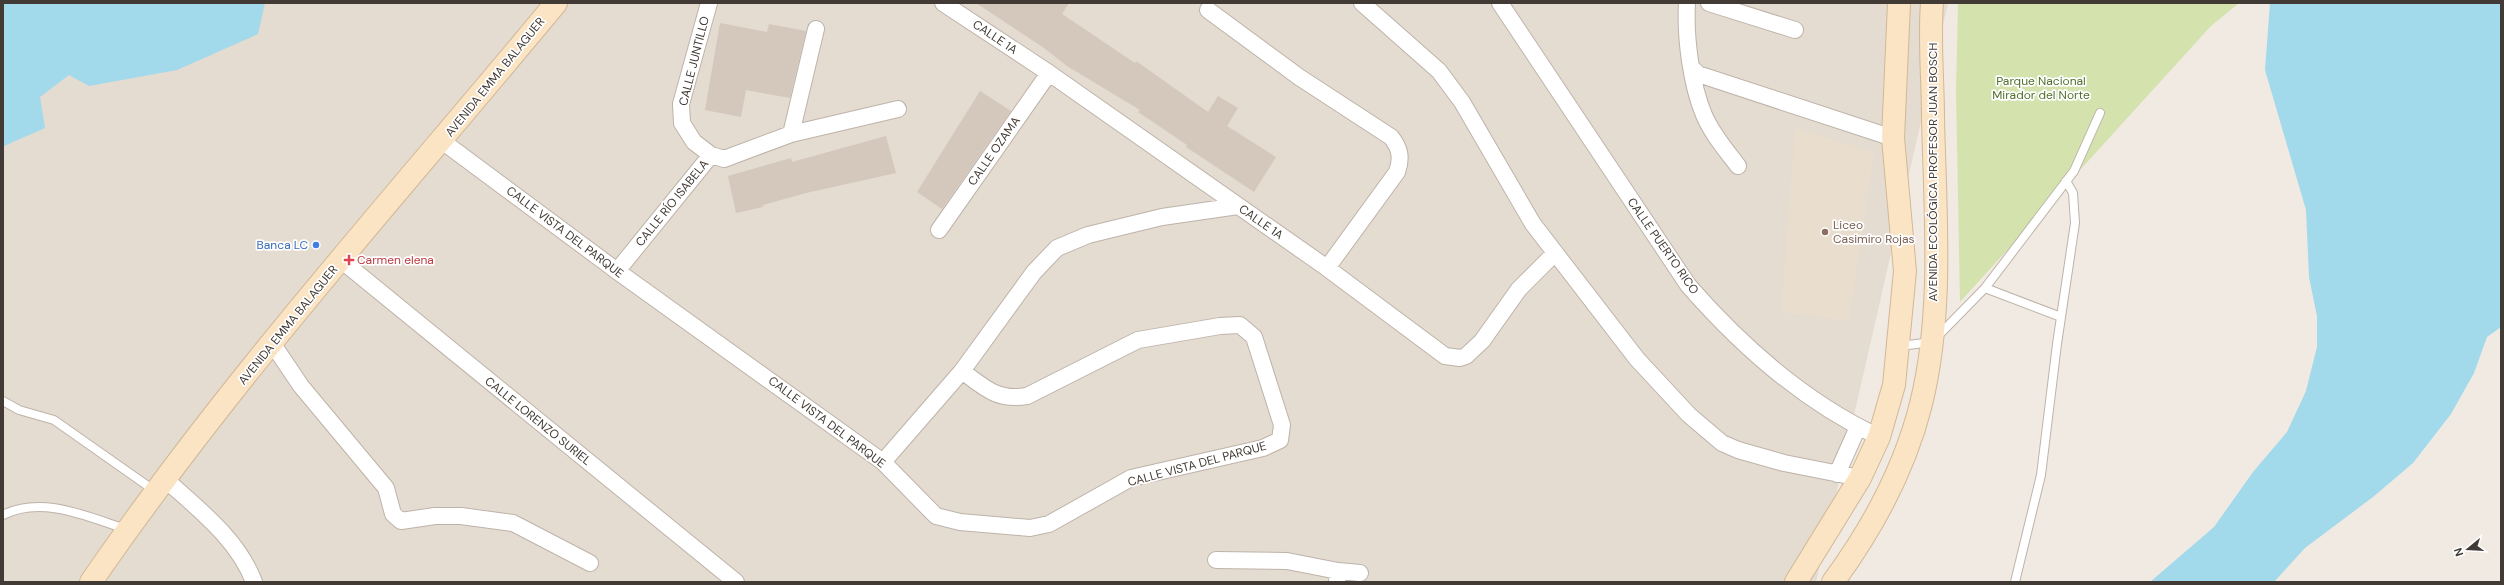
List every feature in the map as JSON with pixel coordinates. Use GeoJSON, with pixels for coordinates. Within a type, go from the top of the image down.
{"type":"FeatureCollection","features":[{"type":"Feature","properties":{"kind":"street","name":"AVENIDA EMMA BALAGUER"},"geometry":{"type":"LineString","coordinates":[[91,582],[160,485],[272,343],[556,3]]}},
{"type":"Feature","properties":{"kind":"street","name":"CALLE JUNTILLO"},"geometry":{"type":"LineString","coordinates":[[709,3],[681,104],[682,123],[694,142],[711,155]]}},
{"type":"Feature","properties":{"kind":"street","name":"CALLE 1A"},"geometry":{"type":"LineString","coordinates":[[943,3],[1049,73],[1327,268],[1436,351],[1445,356],[1460,358],[1466,356],[1482,341],[1519,289],[1555,253]]}},
{"type":"Feature","properties":{"kind":"street"},"geometry":{"type":"LineString","coordinates":[[1362,3],[1439,72],[1452,88],[1533,224],[1636,359],[1705,431],[1722,443],[1750,455],[1860,478]]}},
{"type":"Feature","properties":{"kind":"street","name":"CALLE PUERTO RICO"},"geometry":{"type":"LineString","coordinates":[[1500,3],[1688,285],[1720,321],[1761,358],[1807,396],[1858,427],[1879,437]]}},
{"type":"Feature","properties":{"kind":"street"},"geometry":{"type":"LineString","coordinates":[[1687,3],[1686,18],[1692,68],[1704,114],[1715,134],[1738,166]]}},
{"type":"Feature","properties":{"kind":"street"},"geometry":{"type":"LineString","coordinates":[[1709,3],[1795,30]]}},
{"type":"Feature","properties":{"kind":"street"},"geometry":{"type":"LineString","coordinates":[[1796,582],[1860,478],[1879,437],[1894,385],[1899,346],[1905,271],[1893,138],[1898,3]]}},
{"type":"Feature","properties":{"kind":"street","name":"AVENIDA ECOLÓGICA PROFESOR JUAN BOSCH"},"geometry":{"type":"LineString","coordinates":[[1834,582],[1881,507],[1903,459],[1921,404],[1932,342],[1936,279],[1932,3]]}},
{"type":"Feature","properties":{"kind":"street"},"geometry":{"type":"LineString","coordinates":[[1208,10],[1299,77],[1391,137],[1396,143],[1400,153],[1398,172],[1327,268]]}},
{"type":"Feature","properties":{"kind":"street"},"geometry":{"type":"LineString","coordinates":[[791,134],[816,29]]}},
{"type":"Feature","properties":{"kind":"street"},"geometry":{"type":"LineString","coordinates":[[1692,68],[1698,74],[1893,138]]}},
{"type":"Feature","properties":{"kind":"street","name":"CALLE OZAMA"},"geometry":{"type":"LineString","coordinates":[[939,230],[1049,73]]}},
{"type":"Feature","properties":{"kind":"street","name":"CALLE RÍO ISABELA"},"geometry":{"type":"LineString","coordinates":[[617,271],[711,155],[724,159],[791,134],[898,109]]}},
{"type":"Feature","properties":{"kind":"street","name":"CALLE VISTA DEL PARQUE"},"geometry":{"type":"LineString","coordinates":[[442,141],[617,271],[883,462],[936,516],[960,522],[1030,528],[1049,524],[1131,478],[1263,448],[1280,440],[1282,425],[1254,337],[1240,325],[1220,326],[1138,340],[1027,396],[1012,398],[993,394],[962,371]]}},
{"type":"Feature","properties":{"kind":"street"},"geometry":{"type":"LineString","coordinates":[[883,462],[962,371],[1034,272],[1057,248],[1088,235],[1162,217],[1238,206]]}},
{"type":"Feature","properties":{"kind":"street","name":"CALLE LORENZO SURIEL"},"geometry":{"type":"LineString","coordinates":[[341,260],[736,582]]}},
{"type":"Feature","properties":{"kind":"street"},"geometry":{"type":"LineString","coordinates":[[272,343],[302,386],[386,488],[393,514],[401,522],[435,516],[461,516],[513,523],[590,562]]}},
{"type":"Feature","properties":{"kind":"street"},"geometry":{"type":"LineString","coordinates":[[1837,474],[1858,427]]}},
{"type":"Feature","properties":{"kind":"street"},"geometry":{"type":"LineString","coordinates":[[160,485],[212,522],[247,565],[254,582]]}},
{"type":"Feature","properties":{"kind":"street"},"geometry":{"type":"LineString","coordinates":[[1216,560],[1287,561],[1338,576],[1360,573]]}},
{"type":"Feature","properties":{"kind":"lane"},"geometry":{"type":"LineString","coordinates":[[1899,346],[1932,342],[1984,288],[2074,171],[2100,113]]}},
{"type":"Feature","properties":{"kind":"lane"},"geometry":{"type":"LineString","coordinates":[[2015,582],[2041,475],[2061,317],[2076,223],[2073,193],[2066,181]]}},
{"type":"Feature","properties":{"kind":"lane"},"geometry":{"type":"LineString","coordinates":[[1984,288],[2061,317]]}},
{"type":"Feature","properties":{"kind":"lane"},"geometry":{"type":"LineString","coordinates":[[3,401],[19,410],[54,420],[160,485]]}},
{"type":"Feature","properties":{"kind":"lane"},"geometry":{"type":"LineString","coordinates":[[3,515],[33,508],[67,510],[127,530]]}},
{"type":"Feature","properties":{"kind":"shaded area"},"geometry":{"type":"Polygon","coordinates":[[[78,3],[1948,3],[1816,582],[3,582],[3,25],[78,3]]]}},
{"type":"Feature","properties":{"kind":"shaded area","name":"Liceo Casimiro Rojas"},"geometry":{"type":"Polygon","coordinates":[[[1795,127],[1874,153],[1849,321],[1781,312],[1795,127]]]}},
{"type":"Feature","properties":{"kind":"green space","name":"Parque Nacional Mirador del Norte"},"geometry":{"type":"Polygon","coordinates":[[[1958,3],[2239,3],[2211,26],[1960,302],[1956,92],[1958,3]]]}},
{"type":"Feature","properties":{"kind":"water"},"geometry":{"type":"Polygon","coordinates":[[[3,3],[265,3],[258,34],[177,70],[89,86],[69,75],[40,97],[45,128],[4,146],[3,3]]]}},
{"type":"Feature","properties":{"kind":"water"},"geometry":{"type":"Polygon","coordinates":[[[2270,3],[2501,3],[2501,327],[2487,337],[2474,373],[2451,414],[2413,463],[2373,497],[2305,548],[2274,582],[2150,582],[2214,527],[2253,472],[2287,432],[2306,391],[2317,347],[2317,316],[2309,277],[2306,210],[2265,70],[2270,3]]]}},
{"type":"Feature","properties":{"kind":"building"},"geometry":{"type":"Polygon","coordinates":[[[976,3],[1069,3],[1062,14],[1135,63],[1136,61],[1208,112],[1218,96],[1238,108],[1227,126],[1276,157],[1254,192],[1186,147],[1187,145],[1138,112],[1140,110],[1067,66],[1044,48],[976,3]]]}},
{"type":"Feature","properties":{"kind":"building"},"geometry":{"type":"Polygon","coordinates":[[[720,23],[767,32],[769,24],[806,31],[790,98],[746,90],[741,117],[705,110],[720,23]]]}},
{"type":"Feature","properties":{"kind":"building"},"geometry":{"type":"Polygon","coordinates":[[[980,91],[1011,111],[942,209],[917,192],[980,91]]]}},
{"type":"Feature","properties":{"kind":"building"},"geometry":{"type":"Polygon","coordinates":[[[886,136],[896,173],[806,193],[763,205],[763,207],[736,213],[728,176],[791,158],[792,162],[886,136]]]}},
{"type":"Feature","properties":{"kind":"place","name":"Liceo Casimiro Rojas"},"geometry":{"type":"Point","coordinates":[1825,232]}},
{"type":"Feature","properties":{"kind":"place","name":"Banca LC"},"geometry":{"type":"Point","coordinates":[316,245]}},
{"type":"Feature","properties":{"kind":"place","name":"Carmen elena"},"geometry":{"type":"Point","coordinates":[349,260]}}]}
